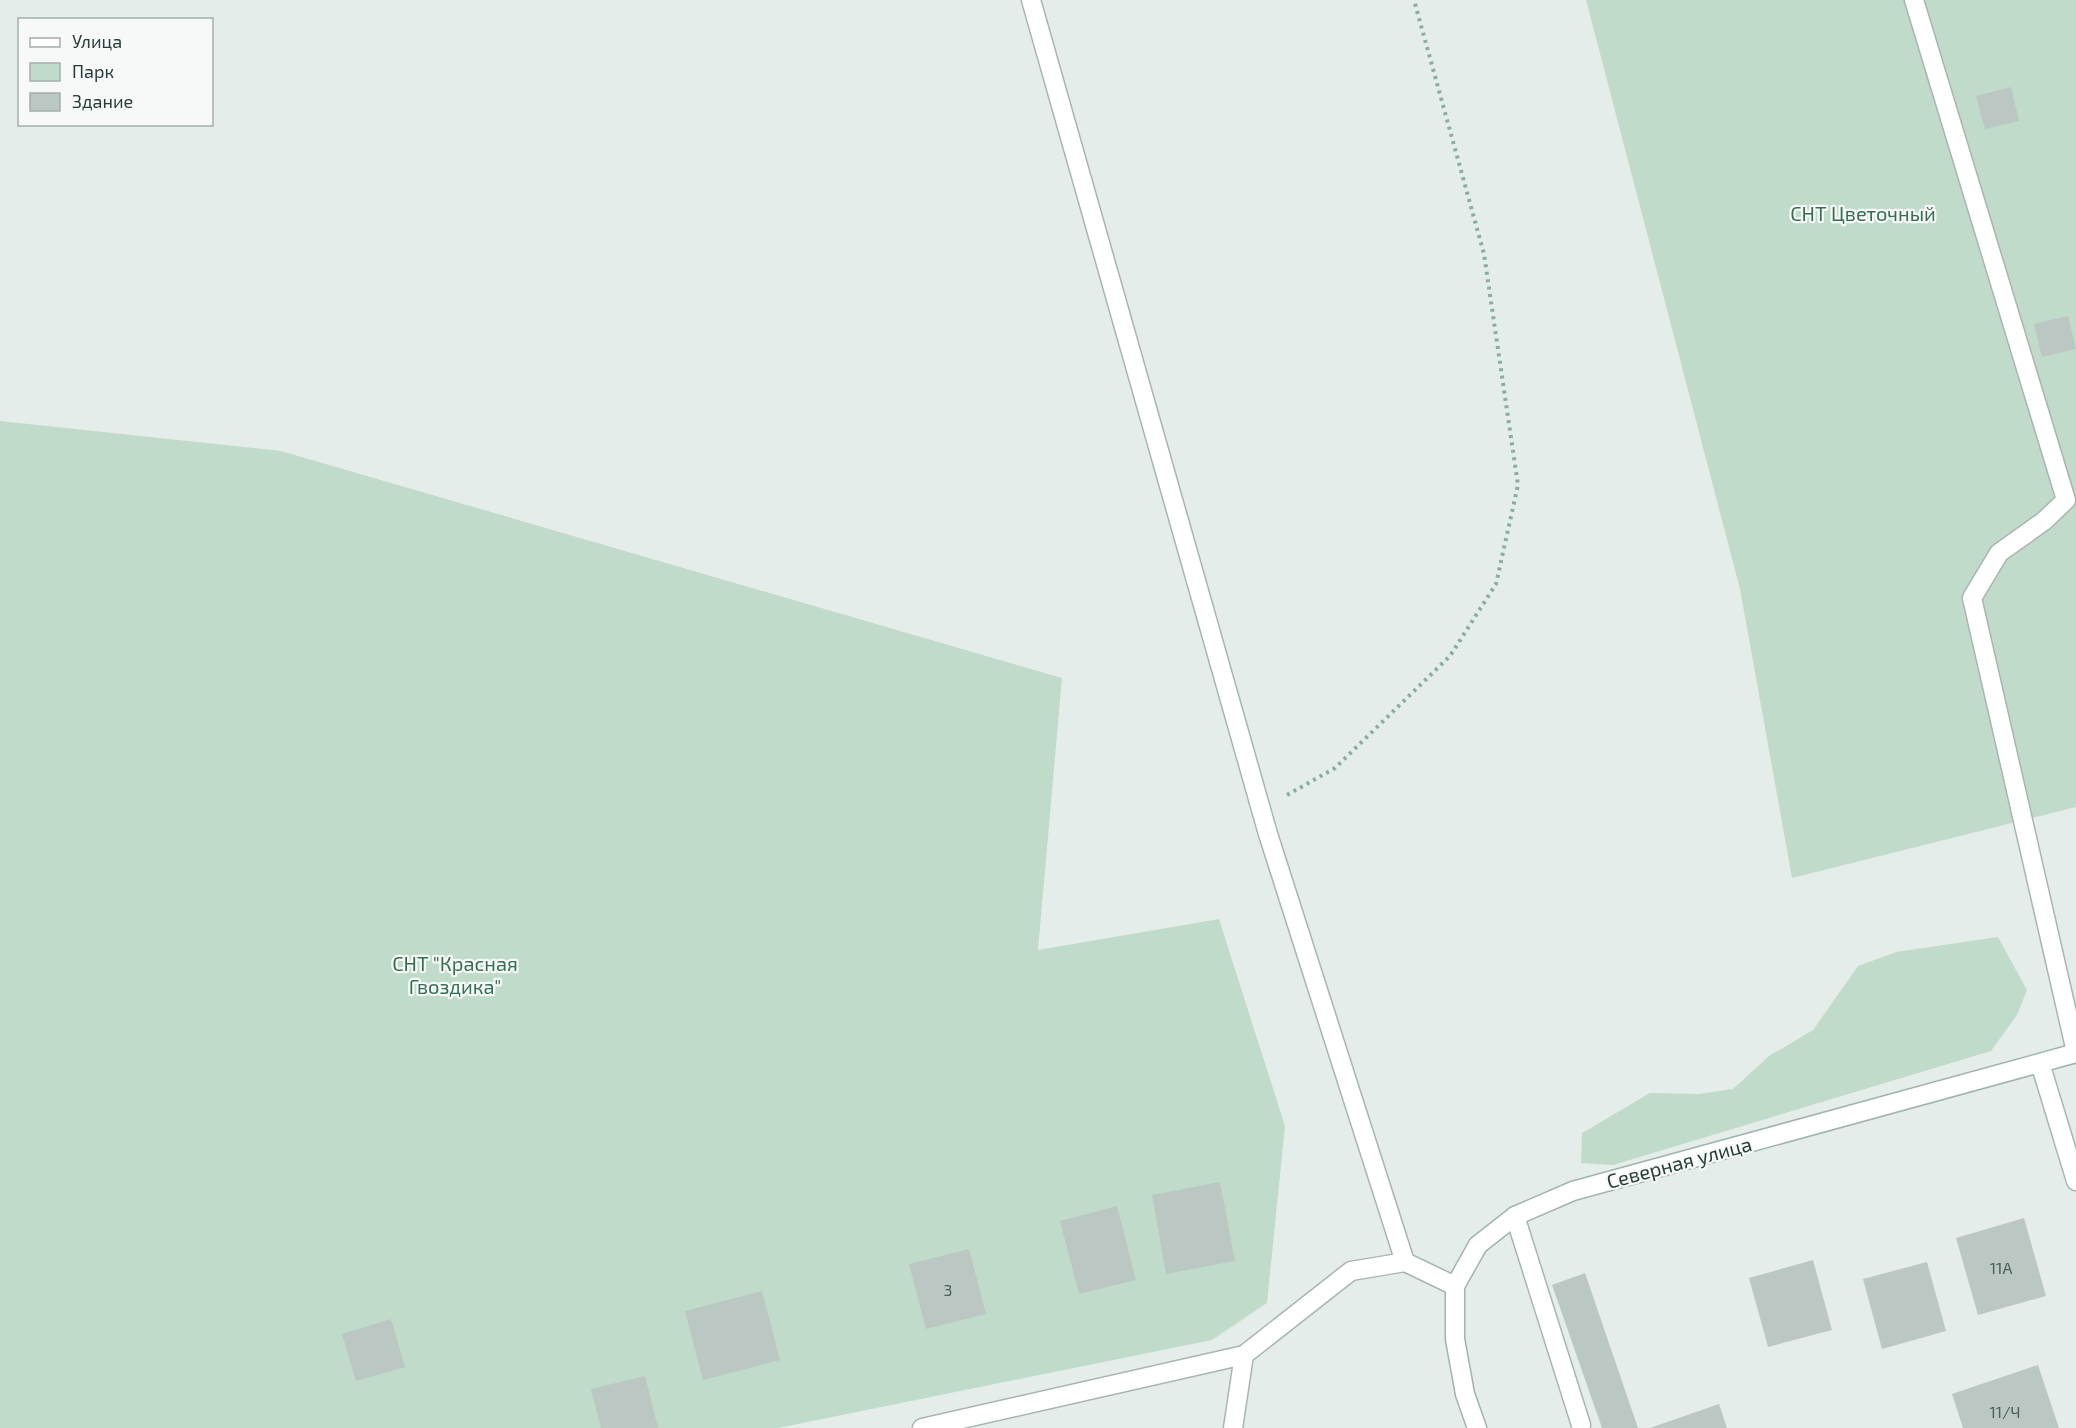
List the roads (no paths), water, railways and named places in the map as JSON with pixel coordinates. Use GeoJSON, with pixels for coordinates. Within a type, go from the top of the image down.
{"type":"FeatureCollection","features":[{"type":"Feature","properties":{"kind":"street"},"geometry":{"type":"LineString","coordinates":[[1031,0],[1261,810],[1405,1262]]}},
{"type":"Feature","properties":{"kind":"street"},"geometry":{"type":"LineString","coordinates":[[1914,0],[2071,496],[2044,522],[1999,553],[1972,598],[2076,1053]]}},
{"type":"Feature","properties":{"kind":"street","name":"Северная улица"},"geometry":{"type":"LineString","coordinates":[[1455,1286],[1479,1245],[1515,1216],[1574,1191],[2076,1053]]}},
{"type":"Feature","properties":{"kind":"street"},"geometry":{"type":"LineString","coordinates":[[2040,1063],[2076,1181]]}},
{"type":"Feature","properties":{"kind":"street"},"geometry":{"type":"LineString","coordinates":[[1515,1216],[1581,1425]]}},
{"type":"Feature","properties":{"kind":"street"},"geometry":{"type":"LineString","coordinates":[[922,1428],[1244,1355],[1351,1271],[1405,1262],[1455,1286],[1455,1339],[1465,1394],[1477,1428]]}},
{"type":"Feature","properties":{"kind":"street"},"geometry":{"type":"LineString","coordinates":[[1233,1428],[1244,1355]]}},
{"type":"Feature","properties":{"kind":"park label","name":"СНТ Цветочный"},"geometry":{"type":"Point","coordinates":[1863,213]}},
{"type":"Feature","properties":{"kind":"park label","name":"СНТ \"Красная Гвоздика\""},"geometry":{"type":"Point","coordinates":[455,974]}}]}
